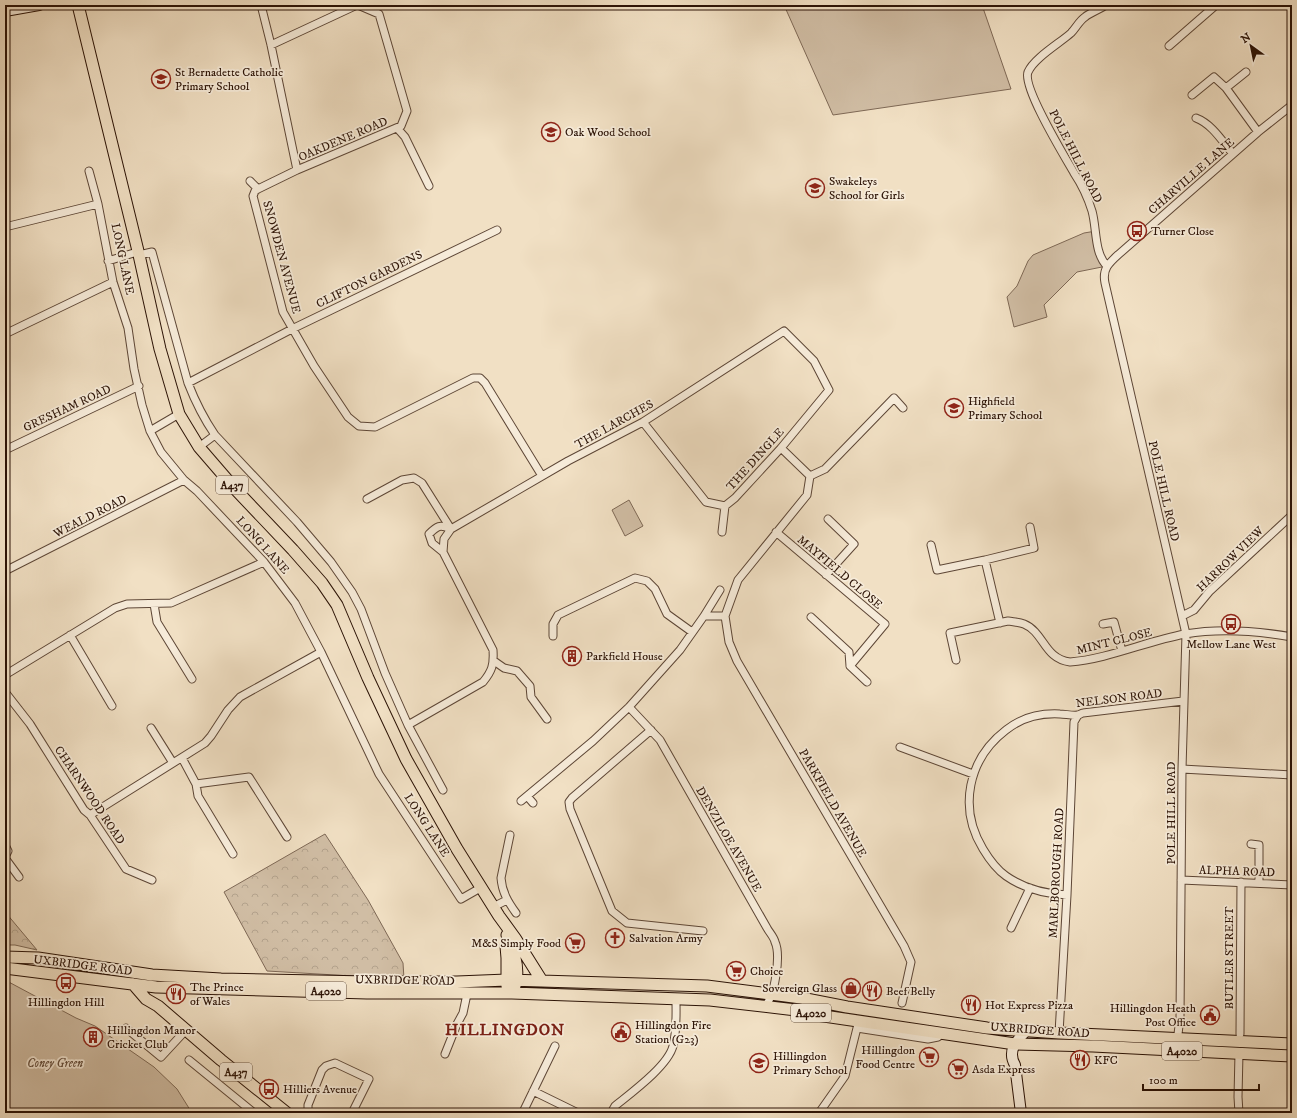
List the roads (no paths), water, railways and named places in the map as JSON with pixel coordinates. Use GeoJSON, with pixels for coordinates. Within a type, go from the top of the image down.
{"type":"FeatureCollection","features":[{"type":"Feature","properties":{"kind":"main road","name":"LONG LANE"},"geometry":{"type":"LineString","coordinates":[[78,5],[160,349],[179,414],[199,447],[237,491],[322,583],[337,605],[402,751],[454,844],[482,887],[498,916],[515,938],[542,981]]}},
{"type":"Feature","properties":{"kind":"main road","name":"LONG LANE"},"geometry":{"type":"LineString","coordinates":[[498,916],[512,980],[510,993]]}},
{"type":"Feature","properties":{"kind":"main road","name":"UXBRIDGE ROAD"},"geometry":{"type":"LineString","coordinates":[[5,957],[38,958],[152,976],[221,979],[368,982],[457,982],[512,980],[707,986],[772,994],[921,1019],[1010,1030],[1292,1044]]}},
{"type":"Feature","properties":{"kind":"main road","name":"UXBRIDGE ROAD"},"geometry":{"type":"LineString","coordinates":[[5,968],[156,987],[367,993],[510,993],[710,1000],[765,1006],[858,1024],[942,1033],[1015,1044],[1292,1056]]}},
{"type":"Feature","properties":{"kind":"main road"},"geometry":{"type":"LineString","coordinates":[[152,976],[156,987],[158,1006]]}},
{"type":"Feature","properties":{"kind":"main road","name":"A437"},"geometry":{"type":"LineString","coordinates":[[133,984],[146,999],[158,1006],[280,1111]]}},
{"type":"Feature","properties":{"kind":"street"},"geometry":{"type":"LineString","coordinates":[[5,11],[40,5]]}},
{"type":"Feature","properties":{"kind":"street"},"geometry":{"type":"LineString","coordinates":[[261,5],[271,45],[297,170]]}},
{"type":"Feature","properties":{"kind":"street","name":"OAKDENE ROAD"},"geometry":{"type":"LineString","coordinates":[[271,45],[358,5],[379,14],[407,111],[401,126],[297,170]]}},
{"type":"Feature","properties":{"kind":"street","name":"POLE HILL ROAD"},"geometry":{"type":"LineString","coordinates":[[1106,5],[1100,10],[1085,17],[1072,32],[1036,62],[1028,72],[1027,79],[1037,104],[1082,187],[1088,200],[1095,224],[1100,255],[1107,266],[1104,273],[1104,283],[1186,634],[1183,701],[1180,1018],[1176,1050]]}},
{"type":"Feature","properties":{"kind":"street"},"geometry":{"type":"LineString","coordinates":[[1169,46],[1216,5]]}},
{"type":"Feature","properties":{"kind":"street"},"geometry":{"type":"LineString","coordinates":[[1226,88],[1246,72]]}},
{"type":"Feature","properties":{"kind":"street"},"geometry":{"type":"LineString","coordinates":[[1192,95],[1214,77],[1226,88],[1258,132]]}},
{"type":"Feature","properties":{"kind":"street","name":"CHARVILLE LANE"},"geometry":{"type":"LineString","coordinates":[[1107,266],[1258,132],[1292,105]]}},
{"type":"Feature","properties":{"kind":"street"},"geometry":{"type":"LineString","coordinates":[[1196,118],[1210,127],[1233,154]]}},
{"type":"Feature","properties":{"kind":"street"},"geometry":{"type":"LineString","coordinates":[[397,128],[405,137],[429,186]]}},
{"type":"Feature","properties":{"kind":"street","name":"SNOWDEN AVENUE"},"geometry":{"type":"LineString","coordinates":[[292,329],[283,312],[253,196],[255,191],[258,189],[297,170]]}},
{"type":"Feature","properties":{"kind":"street","name":"LONG LANE"},"geometry":{"type":"LineString","coordinates":[[88,171],[98,204],[112,282],[128,328],[134,369],[142,405],[150,431],[161,452],[176,468],[184,480],[197,491],[264,562],[295,602],[321,652],[379,774],[461,899],[482,887]]}},
{"type":"Feature","properties":{"kind":"street"},"geometry":{"type":"LineString","coordinates":[[250,181],[258,189]]}},
{"type":"Feature","properties":{"kind":"street"},"geometry":{"type":"LineString","coordinates":[[5,227],[98,204]]}},
{"type":"Feature","properties":{"kind":"street","name":"CLIFTON GARDENS"},"geometry":{"type":"LineString","coordinates":[[188,383],[292,329],[497,230]]}},
{"type":"Feature","properties":{"kind":"street","name":"LONG LANE"},"geometry":{"type":"LineString","coordinates":[[138,254],[152,252],[188,383],[207,423],[215,435],[332,562],[352,592],[361,609],[385,673],[408,725],[443,790]]}},
{"type":"Feature","properties":{"kind":"street"},"geometry":{"type":"LineString","coordinates":[[108,261],[138,254]]}},
{"type":"Feature","properties":{"kind":"street"},"geometry":{"type":"LineString","coordinates":[[5,334],[112,282]]}},
{"type":"Feature","properties":{"kind":"street"},"geometry":{"type":"LineString","coordinates":[[292,329],[314,366],[348,417],[359,426],[375,427],[473,378],[480,378],[485,383],[542,476]]}},
{"type":"Feature","properties":{"kind":"street","name":"THE LARCHES"},"geometry":{"type":"LineString","coordinates":[[494,660],[489,643],[443,552],[432,543],[429,534],[435,528],[443,526],[451,529],[542,476],[643,422],[784,331]]}},
{"type":"Feature","properties":{"kind":"street","name":"THE DINGLE"},"geometry":{"type":"LineString","coordinates":[[643,422],[706,502],[724,506],[735,498],[781,448],[829,390],[814,361],[784,331]]}},
{"type":"Feature","properties":{"kind":"street","name":"GRESHAM ROAD"},"geometry":{"type":"LineString","coordinates":[[5,450],[139,386]]}},
{"type":"Feature","properties":{"kind":"street"},"geometry":{"type":"LineString","coordinates":[[810,476],[825,469],[894,398],[903,408]]}},
{"type":"Feature","properties":{"kind":"street"},"geometry":{"type":"LineString","coordinates":[[150,431],[179,414]]}},
{"type":"Feature","properties":{"kind":"street"},"geometry":{"type":"LineString","coordinates":[[199,447],[215,435]]}},
{"type":"Feature","properties":{"kind":"street"},"geometry":{"type":"LineString","coordinates":[[781,448],[810,476]]}},
{"type":"Feature","properties":{"kind":"street"},"geometry":{"type":"LineString","coordinates":[[704,616],[725,616],[738,580],[807,495],[810,476]]}},
{"type":"Feature","properties":{"kind":"street"},"geometry":{"type":"LineString","coordinates":[[367,499],[402,480],[414,478],[422,483],[451,529],[444,539],[443,552]]}},
{"type":"Feature","properties":{"kind":"street","name":"WEALD ROAD"},"geometry":{"type":"LineString","coordinates":[[5,571],[184,480]]}},
{"type":"Feature","properties":{"kind":"street"},"geometry":{"type":"LineString","coordinates":[[722,532],[724,506]]}},
{"type":"Feature","properties":{"kind":"street","name":"HARROW VIEW"},"geometry":{"type":"LineString","coordinates":[[1182,616],[1194,610],[1209,592],[1292,515]]}},
{"type":"Feature","properties":{"kind":"street"},"geometry":{"type":"LineString","coordinates":[[826,575],[854,544],[828,519]]}},
{"type":"Feature","properties":{"kind":"street"},"geometry":{"type":"LineString","coordinates":[[931,545],[937,570],[1034,548],[1030,527]]}},
{"type":"Feature","properties":{"kind":"street","name":"MAYFIELD CLOSE"},"geometry":{"type":"LineString","coordinates":[[776,532],[885,624],[850,666]]}},
{"type":"Feature","properties":{"kind":"street"},"geometry":{"type":"LineString","coordinates":[[986,560],[1000,623]]}},
{"type":"Feature","properties":{"kind":"street"},"geometry":{"type":"LineString","coordinates":[[5,675],[115,608],[127,604],[171,603],[264,562]]}},
{"type":"Feature","properties":{"kind":"street"},"geometry":{"type":"LineString","coordinates":[[553,636],[553,624],[558,615],[635,578],[646,581],[651,585],[655,589],[667,614],[692,632]]}},
{"type":"Feature","properties":{"kind":"street"},"geometry":{"type":"LineString","coordinates":[[521,801],[593,741],[629,707],[680,650],[720,590]]}},
{"type":"Feature","properties":{"kind":"street"},"geometry":{"type":"LineString","coordinates":[[154,604],[157,622],[192,679]]}},
{"type":"Feature","properties":{"kind":"street","name":"PARKFIELD AVENUE"},"geometry":{"type":"LineString","coordinates":[[725,616],[729,642],[737,661],[904,946],[911,962],[902,1003]]}},
{"type":"Feature","properties":{"kind":"street"},"geometry":{"type":"LineString","coordinates":[[811,618],[849,652],[850,666],[867,682]]}},
{"type":"Feature","properties":{"kind":"street","name":"MINT CLOSE"},"geometry":{"type":"LineString","coordinates":[[956,660],[950,633],[1008,621],[1028,626],[1050,653],[1065,662],[1076,662],[1186,634]]}},
{"type":"Feature","properties":{"kind":"street"},"geometry":{"type":"LineString","coordinates":[[1103,624],[1114,622],[1122,651]]}},
{"type":"Feature","properties":{"kind":"street"},"geometry":{"type":"LineString","coordinates":[[1186,634],[1232,631],[1255,632],[1292,637]]}},
{"type":"Feature","properties":{"kind":"street"},"geometry":{"type":"LineString","coordinates":[[70,635],[112,706]]}},
{"type":"Feature","properties":{"kind":"street"},"geometry":{"type":"LineString","coordinates":[[90,815],[205,743],[228,710],[240,697],[321,652]]}},
{"type":"Feature","properties":{"kind":"street"},"geometry":{"type":"LineString","coordinates":[[408,725],[483,682],[490,672],[494,660],[504,668],[517,671],[530,686],[531,697],[547,718]]}},
{"type":"Feature","properties":{"kind":"street","name":"CHARNWOOD ROAD"},"geometry":{"type":"LineString","coordinates":[[5,692],[30,724],[84,810],[90,815],[126,869],[152,880]]}},
{"type":"Feature","properties":{"kind":"street","name":"NELSON ROAD"},"geometry":{"type":"LineString","coordinates":[[1066,895],[1042,892],[1017,882],[998,870],[986,855],[976,835],[970,818],[969,800],[973,774],[979,761],[997,738],[1014,724],[1031,717],[1060,714],[1078,715],[1083,713],[1183,701]]}},
{"type":"Feature","properties":{"kind":"street","name":"DENZILOE AVENUE"},"geometry":{"type":"LineString","coordinates":[[629,707],[660,740],[766,928],[775,941],[778,955],[772,994]]}},
{"type":"Feature","properties":{"kind":"street","name":"MARLBOROUGH ROAD"},"geometry":{"type":"LineString","coordinates":[[1059,1033],[1074,722],[1078,715]]}},
{"type":"Feature","properties":{"kind":"street"},"geometry":{"type":"LineString","coordinates":[[151,728],[173,763]]}},
{"type":"Feature","properties":{"kind":"street"},"geometry":{"type":"LineString","coordinates":[[651,730],[587,784],[569,802],[570,809],[612,911],[627,923],[703,931]]}},
{"type":"Feature","properties":{"kind":"street"},"geometry":{"type":"LineString","coordinates":[[900,747],[973,774]]}},
{"type":"Feature","properties":{"kind":"street"},"geometry":{"type":"LineString","coordinates":[[182,758],[196,784],[198,796],[233,854]]}},
{"type":"Feature","properties":{"kind":"street"},"geometry":{"type":"LineString","coordinates":[[1182,770],[1292,774]]}},
{"type":"Feature","properties":{"kind":"street"},"geometry":{"type":"LineString","coordinates":[[196,784],[249,777],[287,837]]}},
{"type":"Feature","properties":{"kind":"street"},"geometry":{"type":"LineString","coordinates":[[527,796],[533,804]]}},
{"type":"Feature","properties":{"kind":"street"},"geometry":{"type":"LineString","coordinates":[[510,835],[501,878],[507,900],[516,913]]}},
{"type":"Feature","properties":{"kind":"street"},"geometry":{"type":"LineString","coordinates":[[5,844],[8,851],[5,858],[19,877]]}},
{"type":"Feature","properties":{"kind":"street"},"geometry":{"type":"LineString","coordinates":[[1251,844],[1259,845],[1259,883]]}},
{"type":"Feature","properties":{"kind":"street","name":"ALPHA ROAD"},"geometry":{"type":"LineString","coordinates":[[1181,880],[1292,885]]}},
{"type":"Feature","properties":{"kind":"street","name":"BUTLER STREET"},"geometry":{"type":"LineString","coordinates":[[1240,1034],[1241,882]]}},
{"type":"Feature","properties":{"kind":"street"},"geometry":{"type":"LineString","coordinates":[[1011,928],[1030,888]]}},
{"type":"Feature","properties":{"kind":"street"},"geometry":{"type":"LineString","coordinates":[[498,916],[507,900]]}},
{"type":"Feature","properties":{"kind":"street"},"geometry":{"type":"LineString","coordinates":[[707,986],[706,993],[710,1000]]}},
{"type":"Feature","properties":{"kind":"street"},"geometry":{"type":"LineString","coordinates":[[445,1054],[463,1013],[467,994]]}},
{"type":"Feature","properties":{"kind":"street"},"geometry":{"type":"LineString","coordinates":[[765,1006],[770,1000],[772,994]]}},
{"type":"Feature","properties":{"kind":"street"},"geometry":{"type":"LineString","coordinates":[[611,1113],[615,1106],[658,1070],[673,1048],[676,1032],[676,999]]}},
{"type":"Feature","properties":{"kind":"street"},"geometry":{"type":"LineString","coordinates":[[819,1113],[845,1076],[858,1024]]}},
{"type":"Feature","properties":{"kind":"street"},"geometry":{"type":"LineString","coordinates":[[126,1028],[161,1057],[186,1030]]}},
{"type":"Feature","properties":{"kind":"street"},"geometry":{"type":"LineString","coordinates":[[1010,1030],[1015,1044]]}},
{"type":"Feature","properties":{"kind":"street"},"geometry":{"type":"LineString","coordinates":[[1021,1113],[1012,1051],[1015,1044],[1026,1031]]}},
{"type":"Feature","properties":{"kind":"street"},"geometry":{"type":"LineString","coordinates":[[524,1110],[555,1046]]}},
{"type":"Feature","properties":{"kind":"street"},"geometry":{"type":"LineString","coordinates":[[1239,1053],[1239,1113]]}},
{"type":"Feature","properties":{"kind":"street"},"geometry":{"type":"LineString","coordinates":[[189,1060],[254,1113]]}},
{"type":"Feature","properties":{"kind":"street"},"geometry":{"type":"LineString","coordinates":[[308,1113],[308,1105],[322,1070],[326,1066],[335,1063],[369,1079],[352,1113]]}},
{"type":"Feature","properties":{"kind":"street"},"geometry":{"type":"LineString","coordinates":[[533,1091],[578,1113]]}},
{"type":"Feature","properties":{"kind":"place","name":"St Bernadette Catholic Primary School"},"geometry":{"type":"Point","coordinates":[161,79]}},
{"type":"Feature","properties":{"kind":"place","name":"Oak Wood School"},"geometry":{"type":"Point","coordinates":[551,132]}},
{"type":"Feature","properties":{"kind":"place","name":"Swakeleys School for Girls"},"geometry":{"type":"Point","coordinates":[815,188]}},
{"type":"Feature","properties":{"kind":"place","name":"Turner Close"},"geometry":{"type":"Point","coordinates":[1137,231]}},
{"type":"Feature","properties":{"kind":"place","name":"Highfield Primary School"},"geometry":{"type":"Point","coordinates":[954,408]}},
{"type":"Feature","properties":{"kind":"place","name":"Mellow Lane West"},"geometry":{"type":"Point","coordinates":[1231,624]}},
{"type":"Feature","properties":{"kind":"place","name":"Parkfield House"},"geometry":{"type":"Point","coordinates":[572,656]}},
{"type":"Feature","properties":{"kind":"place","name":"Salvation Army"},"geometry":{"type":"Point","coordinates":[615,938]}},
{"type":"Feature","properties":{"kind":"place","name":"M&S Simply Food"},"geometry":{"type":"Point","coordinates":[575,943]}},
{"type":"Feature","properties":{"kind":"place","name":"Choice"},"geometry":{"type":"Point","coordinates":[736,971]}},
{"type":"Feature","properties":{"kind":"place","name":"Hillingdon Hill"},"geometry":{"type":"Point","coordinates":[66,983]}},
{"type":"Feature","properties":{"kind":"place","name":"Sovereign Glass"},"geometry":{"type":"Point","coordinates":[851,988]}},
{"type":"Feature","properties":{"kind":"place","name":"Beef Belly"},"geometry":{"type":"Point","coordinates":[872,991]}},
{"type":"Feature","properties":{"kind":"place","name":"The Prince of Wales"},"geometry":{"type":"Point","coordinates":[176,994]}},
{"type":"Feature","properties":{"kind":"place","name":"Hot Express Pizza"},"geometry":{"type":"Point","coordinates":[971,1005]}},
{"type":"Feature","properties":{"kind":"place","name":"Hillingdon Heath Post Office"},"geometry":{"type":"Point","coordinates":[1210,1015]}},
{"type":"Feature","properties":{"kind":"place","name":"Hillingdon Fire Station (G23)"},"geometry":{"type":"Point","coordinates":[621,1032]}},
{"type":"Feature","properties":{"kind":"place","name":"Hillingdon Manor Cricket Club"},"geometry":{"type":"Point","coordinates":[93,1037]}},
{"type":"Feature","properties":{"kind":"place","name":"Hillingdon Food Centre"},"geometry":{"type":"Point","coordinates":[929,1057]}},
{"type":"Feature","properties":{"kind":"place","name":"KFC"},"geometry":{"type":"Point","coordinates":[1080,1060]}},
{"type":"Feature","properties":{"kind":"place","name":"Hillingdon Primary School"},"geometry":{"type":"Point","coordinates":[759,1063]}},
{"type":"Feature","properties":{"kind":"place","name":"Asda Express"},"geometry":{"type":"Point","coordinates":[958,1069]}},
{"type":"Feature","properties":{"kind":"place","name":"Hilliers Avenue"},"geometry":{"type":"Point","coordinates":[269,1089]}},
{"type":"Feature","properties":{"kind":"district","name":"HILLINGDON"},"geometry":{"type":"Point","coordinates":[505,1029]}},
{"type":"Feature","properties":{"kind":"park label","name":"Coney Green"},"geometry":{"type":"Point","coordinates":[55,1063]}}]}
